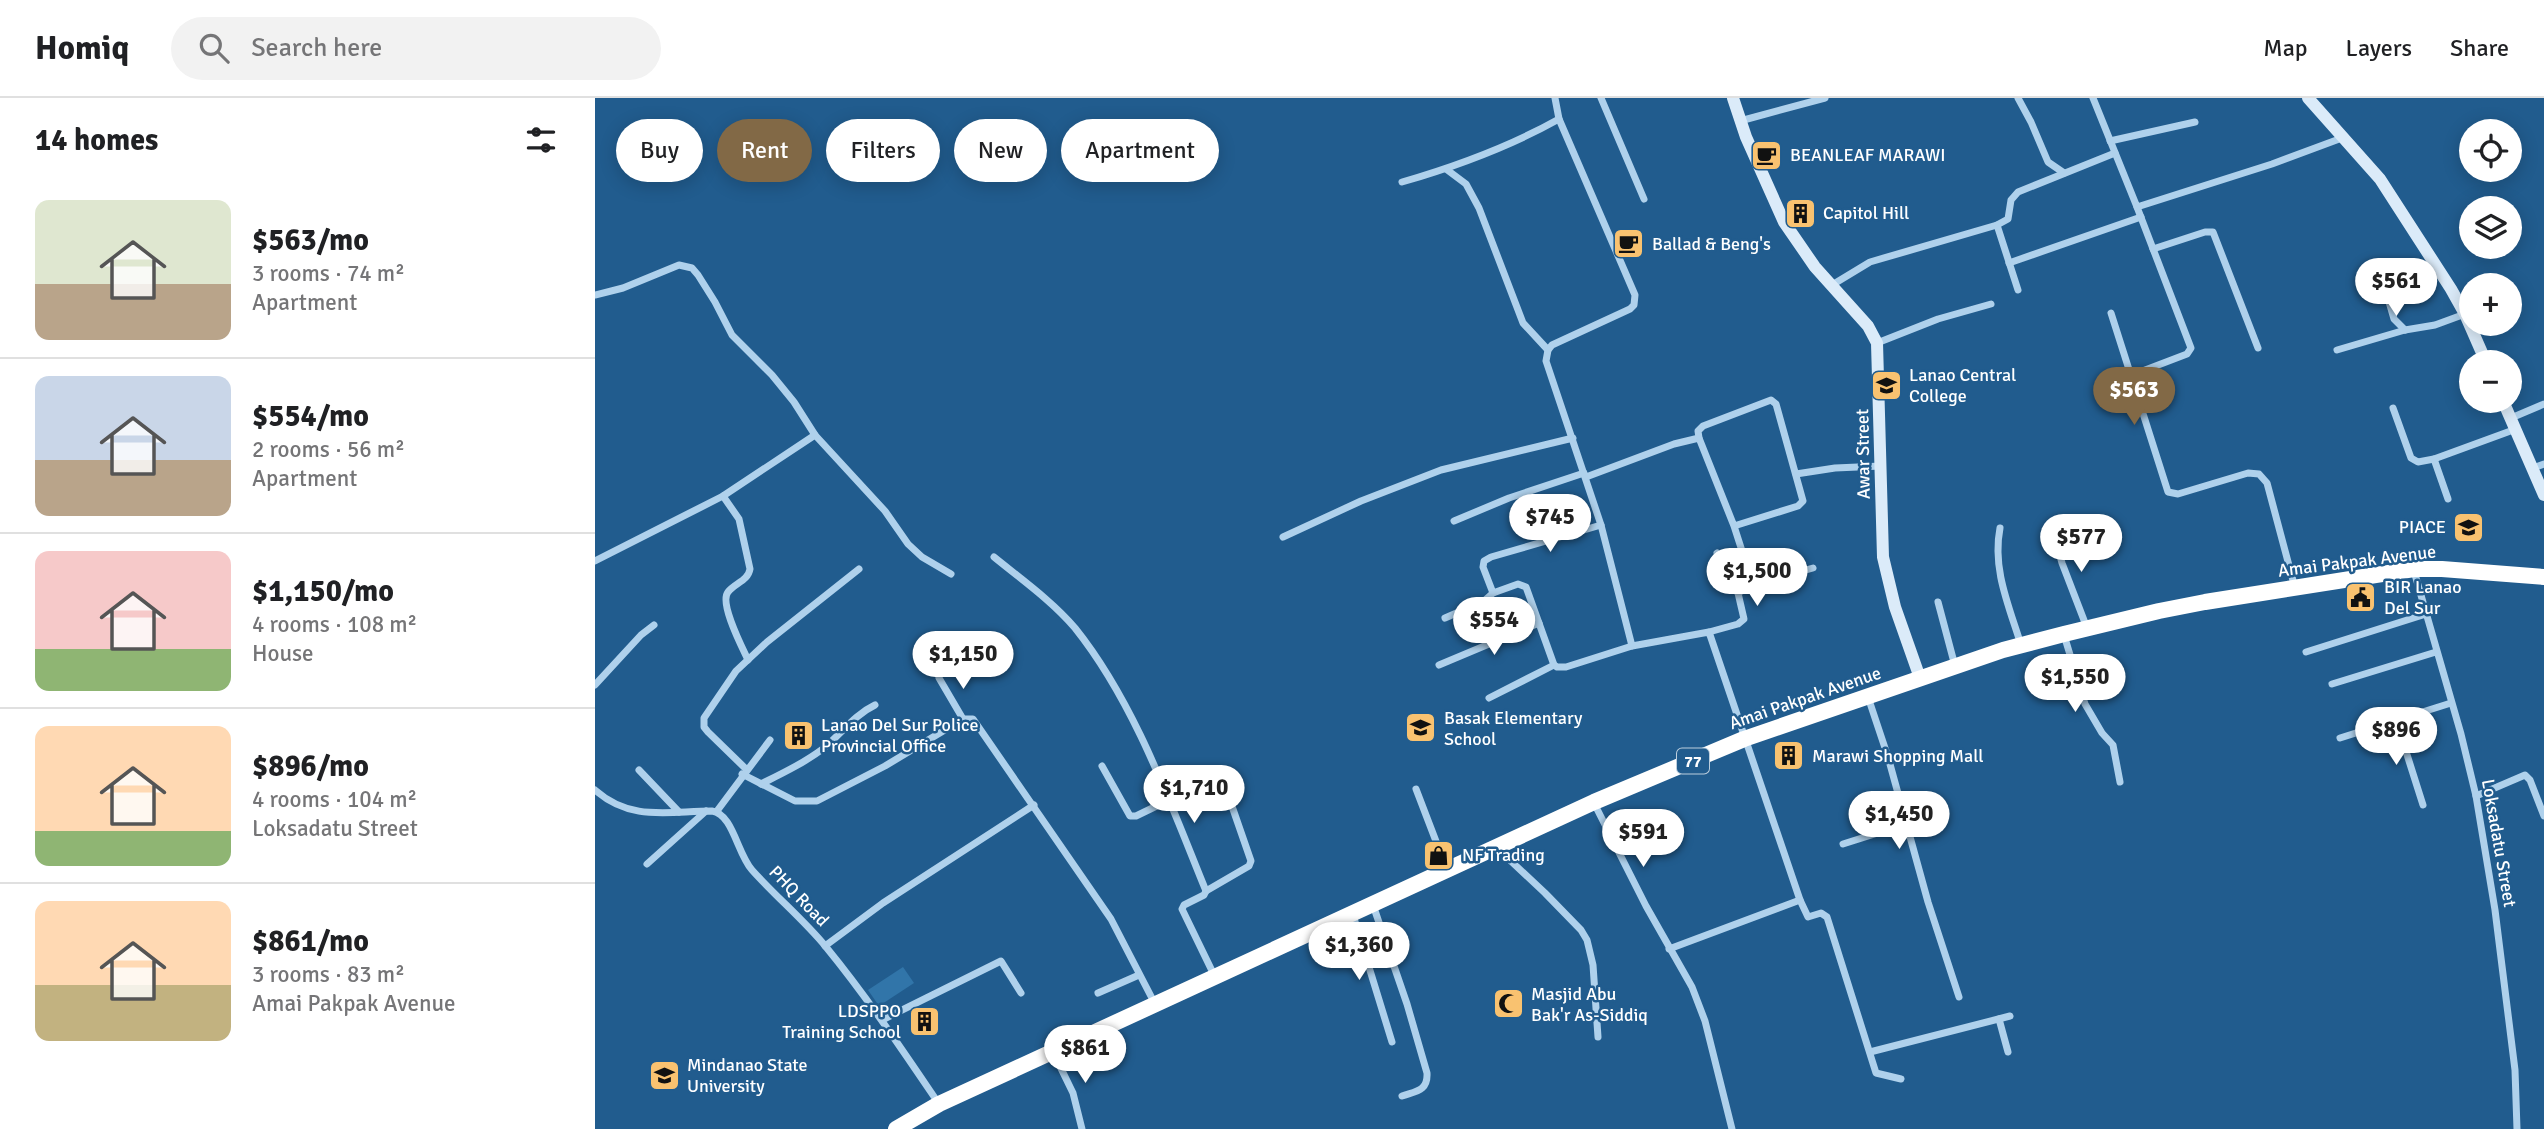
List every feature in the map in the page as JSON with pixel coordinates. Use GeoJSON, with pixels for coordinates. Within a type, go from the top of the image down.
{"type":"FeatureCollection","features":[{"type":"Feature","properties":{"kind":"highway","name":"Amai Pakpak Avenue"},"geometry":{"type":"LineString","coordinates":[[896,1129],[939,1104],[1594,802],[1744,739],[1955,666],[2021,646],[2159,611],[2414,569],[2544,577]]}},
{"type":"Feature","properties":{"kind":"street"},"geometry":{"type":"LineString","coordinates":[[1555,98],[1559,119],[1636,301],[1630,309],[1552,345],[1546,361],[1601,524],[1632,646]]}},
{"type":"Feature","properties":{"kind":"street"},"geometry":{"type":"LineString","coordinates":[[1601,98],[1644,199]]}},
{"type":"Feature","properties":{"kind":"street"},"geometry":{"type":"LineString","coordinates":[[1733,98],[1784,222],[1815,267],[1868,326],[1877,343],[1938,319],[1990,304]]}},
{"type":"Feature","properties":{"kind":"street"},"geometry":{"type":"LineString","coordinates":[[1741,121],[1825,98]]}},
{"type":"Feature","properties":{"kind":"street"},"geometry":{"type":"LineString","coordinates":[[2018,98],[2047,162],[2064,173]]}},
{"type":"Feature","properties":{"kind":"street"},"geometry":{"type":"LineString","coordinates":[[2093,98],[2191,348],[2187,354],[2133,375]]}},
{"type":"Feature","properties":{"kind":"street"},"geometry":{"type":"LineString","coordinates":[[2308,98],[2380,179],[2459,304]]}},
{"type":"Feature","properties":{"kind":"street"},"geometry":{"type":"LineString","coordinates":[[1402,182],[1446,169],[1520,140],[1559,119]]}},
{"type":"Feature","properties":{"kind":"street"},"geometry":{"type":"LineString","coordinates":[[2110,141],[2195,122]]}},
{"type":"Feature","properties":{"kind":"street"},"geometry":{"type":"LineString","coordinates":[[2137,207],[2272,164],[2342,138]]}},
{"type":"Feature","properties":{"kind":"street"},"geometry":{"type":"LineString","coordinates":[[1832,285],[1870,262],[1997,225],[2009,217],[2011,200],[2018,192],[2115,153]]}},
{"type":"Feature","properties":{"kind":"street"},"geometry":{"type":"LineString","coordinates":[[1446,169],[1466,184],[1479,208],[1523,323],[1548,350]]}},
{"type":"Feature","properties":{"kind":"street"},"geometry":{"type":"LineString","coordinates":[[2009,263],[2141,217]]}},
{"type":"Feature","properties":{"kind":"street"},"geometry":{"type":"LineString","coordinates":[[1997,225],[2018,290]]}},
{"type":"Feature","properties":{"kind":"street"},"geometry":{"type":"LineString","coordinates":[[2153,249],[2213,232],[2258,348]]}},
{"type":"Feature","properties":{"kind":"street"},"geometry":{"type":"LineString","coordinates":[[595,295],[623,288],[678,265],[692,268],[715,302],[732,335],[772,375],[815,435],[885,511],[908,544],[922,557],[951,574]]}},
{"type":"Feature","properties":{"kind":"street"},"geometry":{"type":"LineString","coordinates":[[2385,288],[2393,319],[2405,330]]}},
{"type":"Feature","properties":{"kind":"street"},"geometry":{"type":"LineString","coordinates":[[2111,313],[2133,375],[2168,492],[2178,494],[2248,473],[2259,474],[2267,483],[2296,588]]}},
{"type":"Feature","properties":{"kind":"street"},"geometry":{"type":"LineString","coordinates":[[2337,350],[2459,316]]}},
{"type":"Feature","properties":{"kind":"street","name":"Awar Street"},"geometry":{"type":"LineString","coordinates":[[1877,343],[1881,531],[1886,575],[1920,678]]}},
{"type":"Feature","properties":{"kind":"street"},"geometry":{"type":"LineString","coordinates":[[1734,526],[1801,505],[1803,499],[1776,404],[1771,400],[1703,426],[1698,431],[1753,585]]}},
{"type":"Feature","properties":{"kind":"street"},"geometry":{"type":"LineString","coordinates":[[2393,408],[2411,458],[2418,462],[2434,459],[2513,424],[2544,404]]}},
{"type":"Feature","properties":{"kind":"street"},"geometry":{"type":"LineString","coordinates":[[2508,413],[2539,466],[2544,495]]}},
{"type":"Feature","properties":{"kind":"street"},"geometry":{"type":"LineString","coordinates":[[595,561],[723,496],[815,435]]}},
{"type":"Feature","properties":{"kind":"street"},"geometry":{"type":"LineString","coordinates":[[1283,537],[1361,501],[1441,470],[1573,438]]}},
{"type":"Feature","properties":{"kind":"street"},"geometry":{"type":"LineString","coordinates":[[1454,521],[1509,498],[1699,438]]}},
{"type":"Feature","properties":{"kind":"street"},"geometry":{"type":"LineString","coordinates":[[2434,459],[2448,499]]}},
{"type":"Feature","properties":{"kind":"street"},"geometry":{"type":"LineString","coordinates":[[1796,474],[1835,468],[1881,466]]}},
{"type":"Feature","properties":{"kind":"street"},"geometry":{"type":"LineString","coordinates":[[723,496],[739,519],[750,569],[748,577],[727,593],[725,601],[734,630],[748,660]]}},
{"type":"Feature","properties":{"kind":"street"},"geometry":{"type":"LineString","coordinates":[[1493,593],[1483,568],[1484,561],[1601,524]]}},
{"type":"Feature","properties":{"kind":"street"},"geometry":{"type":"LineString","coordinates":[[2052,527],[2069,584],[2087,629]]}},
{"type":"Feature","properties":{"kind":"street"},"geometry":{"type":"LineString","coordinates":[[2000,528],[1997,564],[2021,646]]}},
{"type":"Feature","properties":{"kind":"street"},"geometry":{"type":"LineString","coordinates":[[1489,698],[1554,665],[1566,667],[1632,646],[1709,632],[1742,622],[1744,613],[1738,593],[1717,553]]}},
{"type":"Feature","properties":{"kind":"street"},"geometry":{"type":"LineString","coordinates":[[994,557],[1058,611],[1094,654],[1126,710],[1169,800],[1206,891]]}},
{"type":"Feature","properties":{"kind":"street"},"geometry":{"type":"LineString","coordinates":[[1738,593],[1753,585],[1813,568]]}},
{"type":"Feature","properties":{"kind":"street"},"geometry":{"type":"LineString","coordinates":[[859,569],[748,660],[719,694],[703,722],[704,727],[744,772],[761,784],[795,801],[817,801],[885,766],[963,719],[977,723],[1111,919],[1155,1005]]}},
{"type":"Feature","properties":{"kind":"street","name":"Loksadatu Street"},"geometry":{"type":"LineString","coordinates":[[2414,569],[2476,796],[2497,924],[2515,1070],[2517,1129]]}},
{"type":"Feature","properties":{"kind":"street"},"geometry":{"type":"LineString","coordinates":[[1445,618],[1484,601],[1493,593],[1518,584],[1524,585],[1554,665]]}},
{"type":"Feature","properties":{"kind":"street"},"geometry":{"type":"LineString","coordinates":[[1938,602],[1955,666]]}},
{"type":"Feature","properties":{"kind":"street"},"geometry":{"type":"LineString","coordinates":[[2306,652],[2426,614]]}},
{"type":"Feature","properties":{"kind":"street"},"geometry":{"type":"LineString","coordinates":[[1439,666],[1539,623]]}},
{"type":"Feature","properties":{"kind":"street"},"geometry":{"type":"LineString","coordinates":[[595,685],[641,635],[654,625]]}},
{"type":"Feature","properties":{"kind":"street"},"geometry":{"type":"LineString","coordinates":[[1709,632],[1800,900],[1808,917],[1821,914],[1828,917],[1877,1073],[1901,1079]]}},
{"type":"Feature","properties":{"kind":"street"},"geometry":{"type":"LineString","coordinates":[[2064,635],[2085,704],[2102,733],[2113,745],[2120,782]]}},
{"type":"Feature","properties":{"kind":"street"},"geometry":{"type":"LineString","coordinates":[[2332,684],[2436,652]]}},
{"type":"Feature","properties":{"kind":"street"},"geometry":{"type":"LineString","coordinates":[[939,678],[963,719]]}},
{"type":"Feature","properties":{"kind":"street"},"geometry":{"type":"LineString","coordinates":[[1868,696],[1959,997]]}},
{"type":"Feature","properties":{"kind":"street"},"geometry":{"type":"LineString","coordinates":[[2340,738],[2451,703]]}},
{"type":"Feature","properties":{"kind":"street"},"geometry":{"type":"LineString","coordinates":[[761,784],[803,764],[861,713],[875,705]]}},
{"type":"Feature","properties":{"kind":"street"},"geometry":{"type":"LineString","coordinates":[[2396,720],[2423,805]]}},
{"type":"Feature","properties":{"kind":"street"},"geometry":{"type":"LineString","coordinates":[[595,790],[611,802],[639,812],[717,811],[770,740]]}},
{"type":"Feature","properties":{"kind":"street"},"geometry":{"type":"LineString","coordinates":[[1102,766],[1130,816],[1169,800]]}},
{"type":"Feature","properties":{"kind":"street"},"geometry":{"type":"LineString","coordinates":[[639,770],[679,812]]}},
{"type":"Feature","properties":{"kind":"street"},"geometry":{"type":"LineString","coordinates":[[2476,796],[2525,775],[2530,780],[2544,816]]}},
{"type":"Feature","properties":{"kind":"street"},"geometry":{"type":"LineString","coordinates":[[1215,978],[1182,909],[1184,905],[1249,866],[1251,861],[1226,789]]}},
{"type":"Feature","properties":{"kind":"street"},"geometry":{"type":"LineString","coordinates":[[1416,789],[1447,870]]}},
{"type":"Feature","properties":{"kind":"street"},"geometry":{"type":"LineString","coordinates":[[1594,802],[1669,948],[1687,976],[1705,1021],[1732,1129]]}},
{"type":"Feature","properties":{"kind":"street"},"geometry":{"type":"LineString","coordinates":[[825,946],[883,903],[1034,806]]}},
{"type":"Feature","properties":{"kind":"street"},"geometry":{"type":"LineString","coordinates":[[647,864],[706,811]]}},
{"type":"Feature","properties":{"kind":"street","name":"PHQ Road"},"geometry":{"type":"LineString","coordinates":[[717,811],[722,813],[729,823],[746,862],[825,946],[882,1020],[939,1104]]}},
{"type":"Feature","properties":{"kind":"street"},"geometry":{"type":"LineString","coordinates":[[1843,844],[1906,824]]}},
{"type":"Feature","properties":{"kind":"street"},"geometry":{"type":"LineString","coordinates":[[1496,848],[1545,893],[1581,930],[1587,940],[1593,965],[1598,1037]]}},
{"type":"Feature","properties":{"kind":"street"},"geometry":{"type":"LineString","coordinates":[[1669,948],[1800,900]]}},
{"type":"Feature","properties":{"kind":"street"},"geometry":{"type":"LineString","coordinates":[[1373,905],[1427,1073],[1427,1083],[1423,1089],[1402,1096]]}},
{"type":"Feature","properties":{"kind":"street"},"geometry":{"type":"LineString","coordinates":[[1353,915],[1392,1042]]}},
{"type":"Feature","properties":{"kind":"street"},"geometry":{"type":"LineString","coordinates":[[882,1020],[1001,961],[1021,993]]}},
{"type":"Feature","properties":{"kind":"street"},"geometry":{"type":"LineString","coordinates":[[1098,993],[1139,975]]}},
{"type":"Feature","properties":{"kind":"street"},"geometry":{"type":"LineString","coordinates":[[1870,1052],[2010,1016]]}},
{"type":"Feature","properties":{"kind":"street"},"geometry":{"type":"LineString","coordinates":[[1999,1019],[2008,1052]]}},
{"type":"Feature","properties":{"kind":"street"},"geometry":{"type":"LineString","coordinates":[[1053,1052],[1073,1093],[1081,1129]]}},
{"type":"Feature","properties":{"kind":"shaded area"},"geometry":{"type":"Polygon","coordinates":[[[903,967],[914,983],[879,1006],[868,990],[903,967]]]}},
{"type":"Feature","properties":{"kind":"place","name":"BEANLEAF MARAWI"},"geometry":{"type":"Point","coordinates":[1767,155]}},
{"type":"Feature","properties":{"kind":"place","name":"Capitol Hill"},"geometry":{"type":"Point","coordinates":[1800,213]}},
{"type":"Feature","properties":{"kind":"place","name":"Ballad & Beng's"},"geometry":{"type":"Point","coordinates":[1629,244]}},
{"type":"Feature","properties":{"kind":"place","name":"Lanao Central College"},"geometry":{"type":"Point","coordinates":[1886,385]}},
{"type":"Feature","properties":{"kind":"place","name":"PIACE"},"geometry":{"type":"Point","coordinates":[2469,527]}},
{"type":"Feature","properties":{"kind":"place","name":"BIR Lanao Del Sur"},"geometry":{"type":"Point","coordinates":[2361,597]}},
{"type":"Feature","properties":{"kind":"place","name":"Basak Elementary School"},"geometry":{"type":"Point","coordinates":[1421,728]}},
{"type":"Feature","properties":{"kind":"place","name":"Lanao Del Sur Police Provincial Office"},"geometry":{"type":"Point","coordinates":[798,735]}},
{"type":"Feature","properties":{"kind":"place","name":"Marawi Shopping Mall"},"geometry":{"type":"Point","coordinates":[1789,756]}},
{"type":"Feature","properties":{"kind":"place","name":"NF Trading"},"geometry":{"type":"Point","coordinates":[1439,855]}},
{"type":"Feature","properties":{"kind":"place","name":"Masjid Abu Bak'r As-Siddiq"},"geometry":{"type":"Point","coordinates":[1508,1004]}},
{"type":"Feature","properties":{"kind":"place","name":"LDSPPO Training School"},"geometry":{"type":"Point","coordinates":[924,1021]}},
{"type":"Feature","properties":{"kind":"place","name":"Mindanao State University"},"geometry":{"type":"Point","coordinates":[664,1075]}}]}
